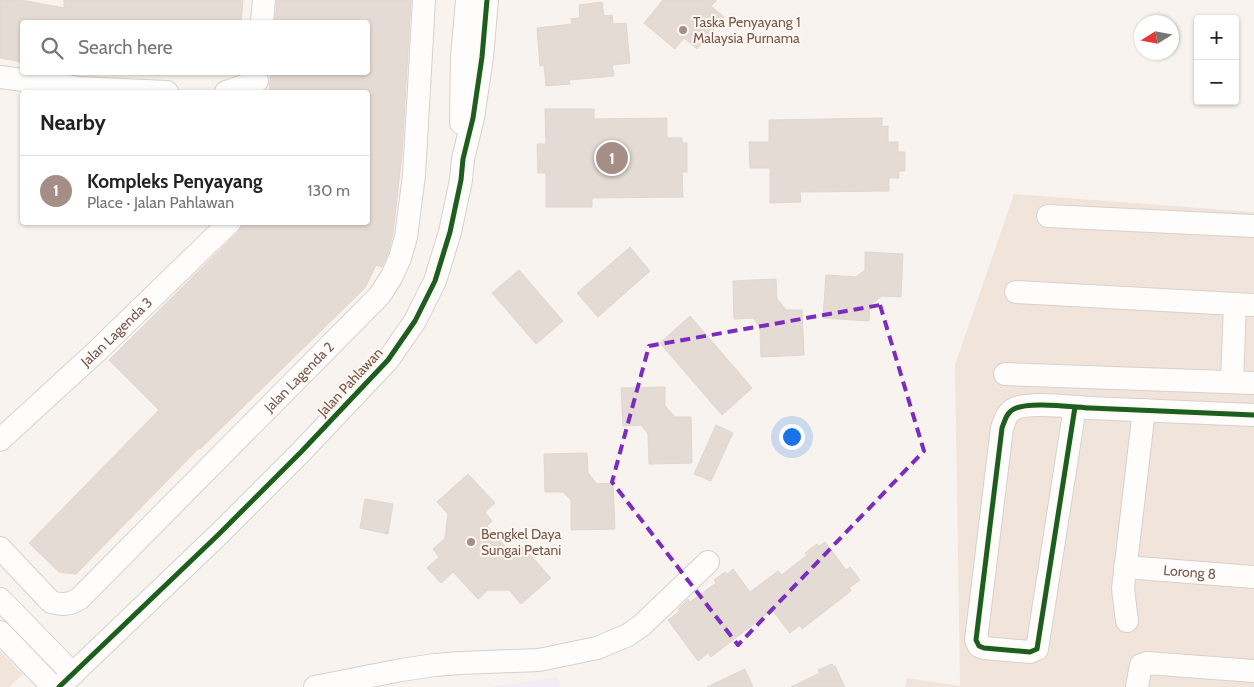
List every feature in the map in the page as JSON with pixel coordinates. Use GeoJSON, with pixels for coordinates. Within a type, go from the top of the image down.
{"type":"FeatureCollection","features":[{"type":"Feature","properties":{"kind":"street"},"geometry":{"type":"LineString","coordinates":[[262,20],[264,0]]}},
{"type":"Feature","properties":{"kind":"street","name":"Jalan Lagenda 2"},"geometry":{"type":"LineString","coordinates":[[0,548],[52,602],[62,605],[79,599],[380,295],[392,276],[406,238],[414,175],[424,0]]}},
{"type":"Feature","properties":{"kind":"street","name":"Jalan Pahlawan"},"geometry":{"type":"LineString","coordinates":[[463,158],[460,116],[462,57],[467,0]]}},
{"type":"Feature","properties":{"kind":"street","name":"Jalan Pahlawan"},"geometry":{"type":"LineString","coordinates":[[66,680],[232,521],[300,452],[388,360],[415,321],[435,281],[450,232],[461,180],[463,158],[473,118],[482,57],[487,0]]}},
{"type":"Feature","properties":{"kind":"street"},"geometry":{"type":"LineString","coordinates":[[0,77],[79,88],[123,90]]}},
{"type":"Feature","properties":{"kind":"street"},"geometry":{"type":"LineString","coordinates":[[232,90],[257,82]]}},
{"type":"Feature","properties":{"kind":"street"},"geometry":{"type":"LineString","coordinates":[[1048,216],[1254,226]]}},
{"type":"Feature","properties":{"kind":"street","name":"Jalan Lagenda 3"},"geometry":{"type":"LineString","coordinates":[[0,440],[83,365],[227,225]]}},
{"type":"Feature","properties":{"kind":"street"},"geometry":{"type":"LineString","coordinates":[[1005,374],[1243,382],[1245,304],[1016,292]]}},
{"type":"Feature","properties":{"kind":"street"},"geometry":{"type":"LineString","coordinates":[[1075,407],[1037,649],[1030,652],[984,648],[979,646],[976,640],[1002,428],[1006,416],[1013,409],[1023,406],[1075,407],[1254,416]]}},
{"type":"Feature","properties":{"kind":"street"},"geometry":{"type":"LineString","coordinates":[[1127,621],[1122,589],[1144,410]]}},
{"type":"Feature","properties":{"kind":"street"},"geometry":{"type":"LineString","coordinates":[[315,687],[435,665],[460,662],[539,660],[597,648],[628,635],[642,625],[708,562]]}},
{"type":"Feature","properties":{"kind":"street","name":"Lorong 8"},"geometry":{"type":"LineString","coordinates":[[1125,567],[1254,577]]}},
{"type":"Feature","properties":{"kind":"street"},"geometry":{"type":"LineString","coordinates":[[0,599],[66,680]]}},
{"type":"Feature","properties":{"kind":"street"},"geometry":{"type":"LineString","coordinates":[[0,632],[53,687]]}},
{"type":"Feature","properties":{"kind":"street"},"geometry":{"type":"LineString","coordinates":[[1137,687],[1142,665],[1147,663],[1254,671]]}},
{"type":"Feature","properties":{"kind":"highlighted area"},"geometry":{"type":"Polygon","coordinates":[[[880,305],[924,451],[738,645],[612,482],[649,346],[880,305]]]}},
{"type":"Feature","properties":{"kind":"shaded area"},"geometry":{"type":"Polygon","coordinates":[[[1014,194],[1254,212],[1254,687],[905,687],[907,678],[960,686],[955,365],[1014,194]]]}},
{"type":"Feature","properties":{"kind":"shaded area"},"geometry":{"type":"Polygon","coordinates":[[[0,651],[23,674],[9,687],[0,687],[0,651]]]}},
{"type":"Feature","properties":{"kind":"shaded area"},"geometry":{"type":"Polygon","coordinates":[[[558,677],[560,687],[488,687],[558,677]]]}},
{"type":"Feature","properties":{"kind":"building"},"geometry":{"type":"Polygon","coordinates":[[[0,0],[21,0],[64,8],[64,0],[243,0],[241,20],[20,20],[20,62],[0,58],[0,0]]]}},
{"type":"Feature","properties":{"kind":"building"},"geometry":{"type":"Polygon","coordinates":[[[277,0],[411,0],[402,153],[393,234],[388,254],[382,267],[376,265],[365,288],[199,448],[76,574],[59,572],[29,543],[159,410],[109,360],[243,225],[370,225],[370,90],[269,90],[271,75],[370,75],[370,20],[275,20],[277,0]]]}},
{"type":"Feature","properties":{"kind":"building","name":"Taska Penyayang 1 Malaysia Purnama"},"geometry":{"type":"Polygon","coordinates":[[[663,0],[717,0],[711,6],[724,17],[697,49],[684,38],[675,49],[644,23],[663,0]]]}},
{"type":"Feature","properties":{"kind":"building"},"geometry":{"type":"Polygon","coordinates":[[[602,2],[604,16],[612,15],[613,24],[626,23],[630,63],[612,65],[614,76],[569,80],[570,84],[546,86],[544,65],[540,66],[537,28],[572,24],[571,19],[580,18],[579,5],[602,2]]]}},
{"type":"Feature","properties":{"kind":"building"},"geometry":{"type":"Polygon","coordinates":[[[545,109],[594,109],[594,119],[667,118],[667,138],[682,138],[682,143],[687,143],[687,172],[682,172],[683,197],[592,198],[592,207],[546,207],[546,173],[538,173],[537,144],[546,144],[545,109]]]}},
{"type":"Feature","properties":{"kind":"building"},"geometry":{"type":"Polygon","coordinates":[[[882,118],[882,127],[888,126],[888,142],[898,142],[898,152],[905,152],[905,171],[899,171],[899,178],[889,178],[889,191],[800,192],[801,202],[770,203],[770,168],[750,168],[749,142],[769,142],[769,120],[882,118]]]}},
{"type":"Feature","properties":{"kind":"building"},"geometry":{"type":"Polygon","coordinates":[[[630,247],[650,271],[598,317],[577,293],[630,247]]]}},
{"type":"Feature","properties":{"kind":"building"},"geometry":{"type":"Polygon","coordinates":[[[865,252],[903,254],[901,297],[882,296],[870,305],[869,321],[823,318],[826,275],[856,277],[865,270],[865,252]]]}},
{"type":"Feature","properties":{"kind":"building"},"geometry":{"type":"Polygon","coordinates":[[[519,270],[563,321],[536,344],[492,293],[519,270]]]}},
{"type":"Feature","properties":{"kind":"building"},"geometry":{"type":"Polygon","coordinates":[[[776,279],[777,299],[786,310],[802,310],[804,355],[761,357],[760,327],[753,318],[734,319],[733,281],[776,279]]]}},
{"type":"Feature","properties":{"kind":"building"},"geometry":{"type":"Polygon","coordinates":[[[690,316],[752,388],[722,415],[660,343],[690,316]]]}},
{"type":"Feature","properties":{"kind":"building"},"geometry":{"type":"Polygon","coordinates":[[[665,387],[665,406],[675,417],[691,417],[692,463],[649,464],[648,434],[641,425],[623,426],[621,388],[665,387]]]}},
{"type":"Feature","properties":{"kind":"building"},"geometry":{"type":"Polygon","coordinates":[[[716,425],[733,433],[711,481],[694,474],[716,425]]]}},
{"type":"Feature","properties":{"kind":"building","name":"Bengkel Daya Sungai Petani"},"geometry":{"type":"Polygon","coordinates":[[[587,453],[588,473],[597,484],[613,483],[615,529],[571,530],[571,500],[563,492],[545,492],[544,454],[587,453]]]}},
{"type":"Feature","properties":{"kind":"building","name":"Bengkel Daya Sungai Petani"},"geometry":{"type":"Polygon","coordinates":[[[468,474],[495,503],[485,512],[492,521],[487,526],[513,555],[522,546],[551,578],[521,604],[509,590],[488,590],[478,599],[453,572],[441,583],[427,568],[439,557],[433,549],[445,538],[448,514],[437,502],[468,474]]]}},
{"type":"Feature","properties":{"kind":"building"},"geometry":{"type":"Polygon","coordinates":[[[365,499],[393,504],[388,534],[360,528],[365,499]]]}},
{"type":"Feature","properties":{"kind":"building"},"geometry":{"type":"Polygon","coordinates":[[[825,542],[846,570],[850,567],[860,580],[849,588],[851,591],[802,629],[800,625],[790,633],[772,610],[711,657],[708,653],[698,661],[668,620],[680,611],[678,609],[688,599],[690,602],[716,583],[714,580],[725,572],[727,574],[733,569],[750,592],[778,571],[782,575],[807,555],[805,553],[817,544],[819,546],[825,542]]]}},
{"type":"Feature","properties":{"kind":"building"},"geometry":{"type":"Polygon","coordinates":[[[832,664],[833,667],[835,666],[845,687],[791,687],[820,673],[818,670],[832,664]]]}},
{"type":"Feature","properties":{"kind":"building"},"geometry":{"type":"Polygon","coordinates":[[[745,669],[753,687],[707,687],[734,674],[745,669]]]}},
{"type":"Feature","properties":{"kind":"cycle path"},"geometry":{"type":"LineString","coordinates":[[59,687],[218,535],[301,452],[388,360],[415,321],[435,281],[450,232],[461,180],[463,159],[473,118],[482,57],[487,0]]}},
{"type":"Feature","properties":{"kind":"cycle path"},"geometry":{"type":"LineString","coordinates":[[1075,407],[1037,649],[1030,652],[984,648],[979,646],[976,640],[1002,428],[1006,417],[1012,410],[1029,405],[1039,405],[1254,415]]}},
{"type":"Feature","properties":{"kind":"place","name":"Taska Penyayang 1 Malaysia Purnama"},"geometry":{"type":"Point","coordinates":[683,30]}},
{"type":"Feature","properties":{"kind":"place","name":"Kompleks Penyayang"},"geometry":{"type":"Point","coordinates":[612,158]}},
{"type":"Feature","properties":{"kind":"place","name":"Bengkel Daya Sungai Petani"},"geometry":{"type":"Point","coordinates":[471,542]}}]}
